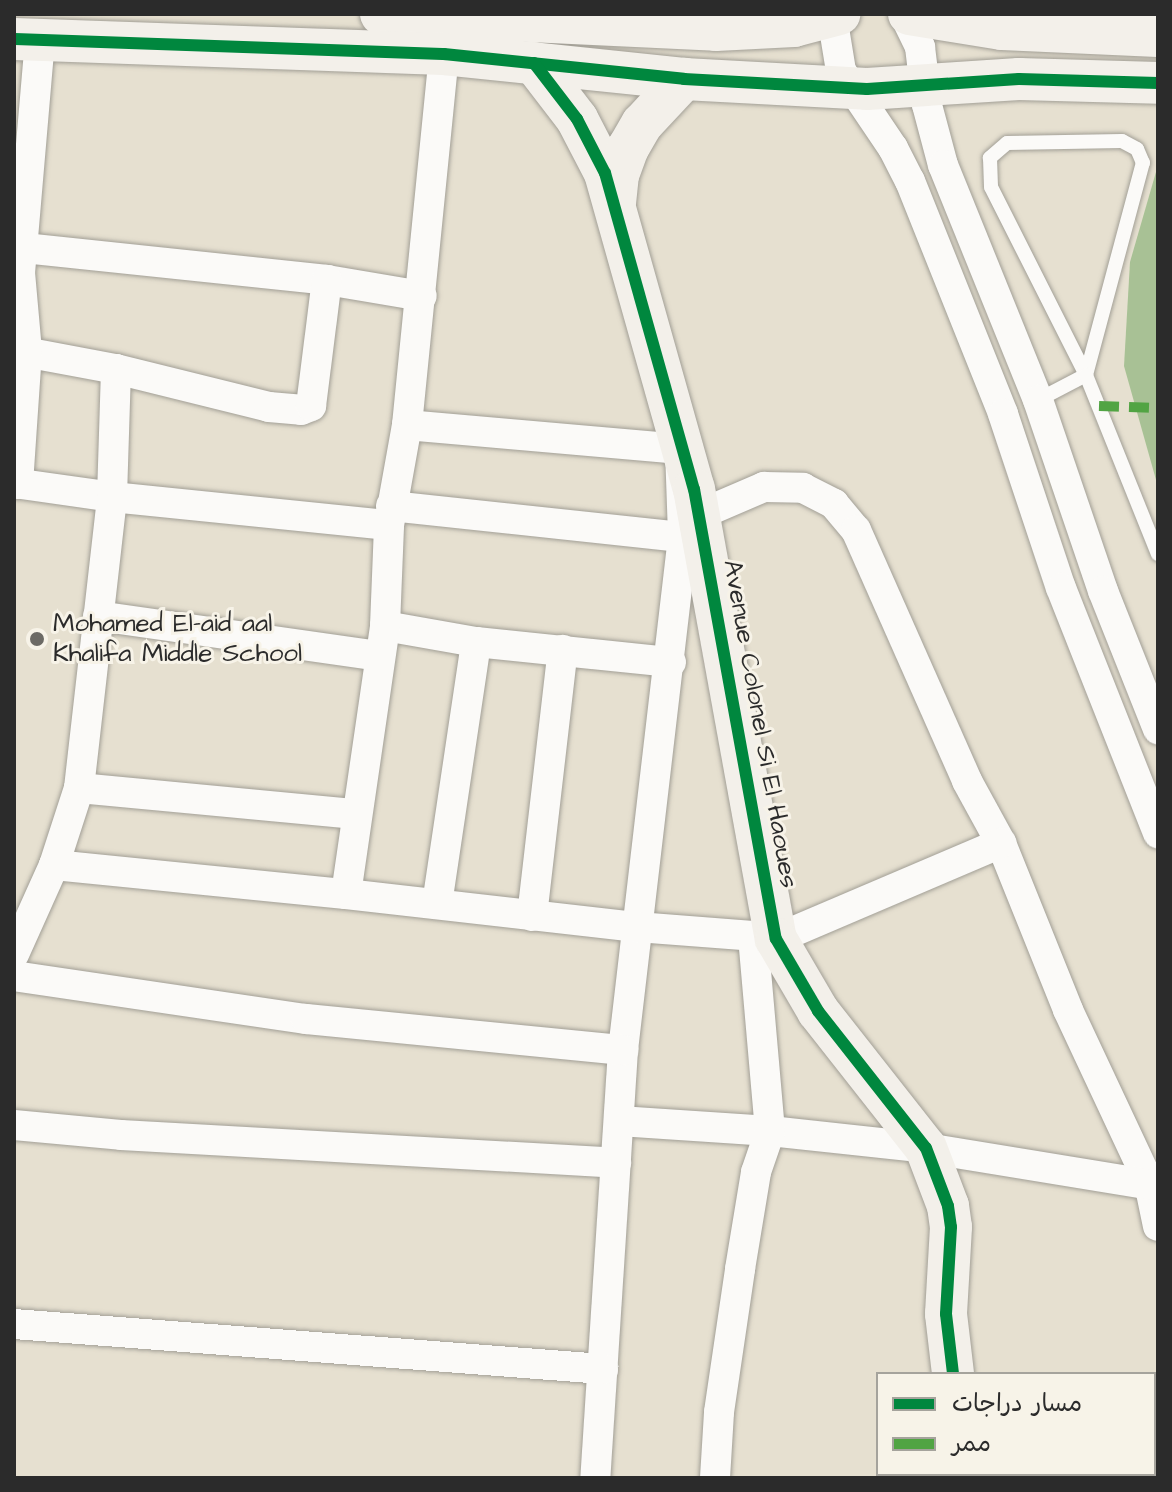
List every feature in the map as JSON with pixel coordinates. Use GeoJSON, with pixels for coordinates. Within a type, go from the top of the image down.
{"type":"FeatureCollection","features":[{"type":"Feature","properties":{"kind":"street"},"geometry":{"type":"LineString","coordinates":[[381,14],[716,30],[794,26],[836,15],[836,53],[849,87],[873,117],[910,181],[1003,414],[1061,588],[1158,833]]}},
{"type":"Feature","properties":{"kind":"street"},"geometry":{"type":"LineString","coordinates":[[907,14],[1002,29],[1158,36]]}},
{"type":"Feature","properties":{"kind":"street"},"geometry":{"type":"LineString","coordinates":[[907,14],[920,47],[931,125],[943,165],[1038,400],[1103,591],[1158,729]]}},
{"type":"Feature","properties":{"kind":"street"},"geometry":{"type":"LineString","coordinates":[[1158,83],[1019,79],[884,89],[684,79],[444,54],[27,40],[19,264],[16,484],[112,497],[390,515],[692,525],[764,487],[803,488],[834,504],[856,530],[967,781],[1001,843],[1068,1010],[1153,1184],[1158,1226]]}},
{"type":"Feature","properties":{"kind":"street"},"geometry":{"type":"LineString","coordinates":[[346,894],[385,626],[390,515],[407,425],[444,54]]}},
{"type":"Feature","properties":{"kind":"street","name":"Avenue Colonel Si El Haoues"},"geometry":{"type":"LineString","coordinates":[[534,63],[585,132],[615,203],[680,449],[768,936],[818,1011],[926,1148],[948,1206],[951,1227],[946,1314],[953,1372]]}},
{"type":"Feature","properties":{"kind":"street","name":"Avenue Colonel Si El Haoues"},"geometry":{"type":"LineString","coordinates":[[615,203],[618,175],[628,148],[642,124],[684,79]]}},
{"type":"Feature","properties":{"kind":"street"},"geometry":{"type":"LineString","coordinates":[[19,264],[327,280],[422,296]]}},
{"type":"Feature","properties":{"kind":"street"},"geometry":{"type":"LineString","coordinates":[[20,350],[116,369],[269,407],[301,410],[311,406],[327,280]]}},
{"type":"Feature","properties":{"kind":"street"},"geometry":{"type":"LineString","coordinates":[[14,954],[54,865],[79,788],[112,497],[116,369]]}},
{"type":"Feature","properties":{"kind":"street"},"geometry":{"type":"LineString","coordinates":[[407,425],[680,449]]}},
{"type":"Feature","properties":{"kind":"street"},"geometry":{"type":"LineString","coordinates":[[595,1478],[623,1050],[671,662],[692,525]]}},
{"type":"Feature","properties":{"kind":"street"},"geometry":{"type":"LineString","coordinates":[[98,616],[379,656]]}},
{"type":"Feature","properties":{"kind":"street"},"geometry":{"type":"LineString","coordinates":[[385,626],[476,642],[671,662]]}},
{"type":"Feature","properties":{"kind":"street"},"geometry":{"type":"LineString","coordinates":[[437,904],[476,642]]}},
{"type":"Feature","properties":{"kind":"street"},"geometry":{"type":"LineString","coordinates":[[532,916],[563,650]]}},
{"type":"Feature","properties":{"kind":"street"},"geometry":{"type":"LineString","coordinates":[[79,788],[356,814]]}},
{"type":"Feature","properties":{"kind":"street"},"geometry":{"type":"LineString","coordinates":[[54,865],[637,927],[768,936],[1001,843]]}},
{"type":"Feature","properties":{"kind":"street"},"geometry":{"type":"LineString","coordinates":[[715,1478],[719,1412],[740,1269],[756,1172],[770,1131],[768,936]]}},
{"type":"Feature","properties":{"kind":"street"},"geometry":{"type":"LineString","coordinates":[[14,976],[306,1019],[623,1050]]}},
{"type":"Feature","properties":{"kind":"street"},"geometry":{"type":"LineString","coordinates":[[619,1121],[770,1131],[926,1148],[1153,1184]]}},
{"type":"Feature","properties":{"kind":"street"},"geometry":{"type":"LineString","coordinates":[[14,1125],[121,1135],[616,1163]]}},
{"type":"Feature","properties":{"kind":"street"},"geometry":{"type":"LineString","coordinates":[[14,1324],[603,1369]]}},
{"type":"Feature","properties":{"kind":"lane"},"geometry":{"type":"LineString","coordinates":[[1038,400],[1086,375],[1143,163],[1137,149],[1122,141],[1007,143],[990,158],[991,187],[1086,375],[1158,554]]}},
{"type":"Feature","properties":{"kind":"green space"},"geometry":{"type":"Polygon","coordinates":[[[1158,165],[1158,487],[1124,366],[1130,262],[1158,165]]]}},
{"type":"Feature","properties":{"kind":"marked path"},"geometry":{"type":"LineString","coordinates":[[1099,406],[1158,408]]}},
{"type":"Feature","properties":{"kind":"cycle path"},"geometry":{"type":"LineString","coordinates":[[14,39],[444,54],[684,79],[867,89],[1019,79],[1158,83]]}},
{"type":"Feature","properties":{"kind":"cycle path"},"geometry":{"type":"LineString","coordinates":[[534,63],[577,119],[605,173],[694,489],[776,939],[818,1011],[926,1148],[948,1206],[951,1227],[946,1314],[953,1372]]}},
{"type":"Feature","properties":{"kind":"place","name":"Mohamed El-aid aal Khalifa Middle School"},"geometry":{"type":"Point","coordinates":[37,639]}}]}
